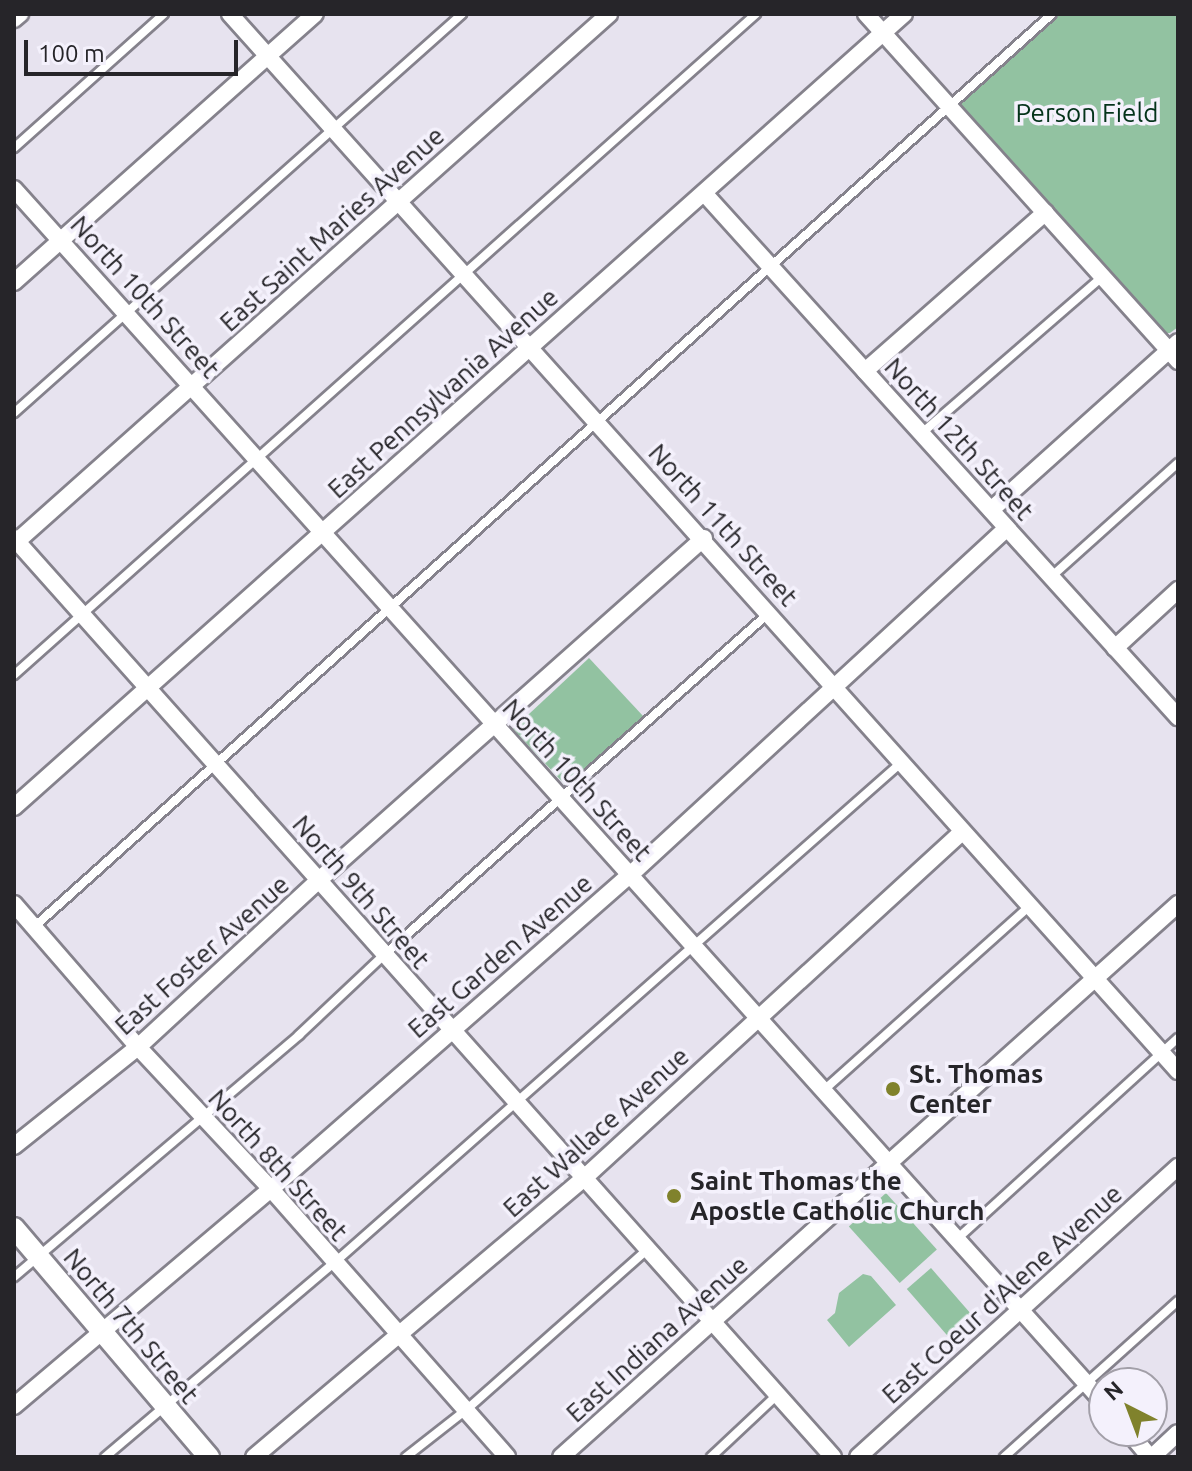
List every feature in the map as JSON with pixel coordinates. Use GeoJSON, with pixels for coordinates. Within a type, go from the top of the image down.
{"type":"FeatureCollection","features":[{"type":"Feature","properties":{"kind":"street"},"geometry":{"type":"LineString","coordinates":[[14,19],[20,14]]}},
{"type":"Feature","properties":{"kind":"street","name":"North 11th Street"},"geometry":{"type":"LineString","coordinates":[[230,14],[704,538],[903,760],[962,832],[1178,1071]]}},
{"type":"Feature","properties":{"kind":"street"},"geometry":{"type":"LineString","coordinates":[[14,282],[315,14]]}},
{"type":"Feature","properties":{"kind":"street","name":"East Saint Maries Avenue"},"geometry":{"type":"LineString","coordinates":[[15,541],[609,14]]}},
{"type":"Feature","properties":{"kind":"street"},"geometry":{"type":"LineString","coordinates":[[866,14],[1045,213],[1175,351],[991,510]]}},
{"type":"Feature","properties":{"kind":"street","name":"East Pennsylvania Avenue"},"geometry":{"type":"LineString","coordinates":[[14,807],[904,14]]}},
{"type":"Feature","properties":{"kind":"street","name":"North 10th Street"},"geometry":{"type":"LineString","coordinates":[[14,189],[1087,1383]]}},
{"type":"Feature","properties":{"kind":"street","name":"North 12th Street"},"geometry":{"type":"LineString","coordinates":[[704,193],[1178,717]]}},
{"type":"Feature","properties":{"kind":"street"},"geometry":{"type":"LineString","coordinates":[[865,371],[1045,213]]}},
{"type":"Feature","properties":{"kind":"street","name":"East Garden Avenue"},"geometry":{"type":"LineString","coordinates":[[14,1406],[271,1189],[630,875],[1007,528]]}},
{"type":"Feature","properties":{"kind":"street","name":"East Foster Avenue"},"geometry":{"type":"LineString","coordinates":[[14,1146],[138,1047],[319,880],[496,726],[704,538]]}},
{"type":"Feature","properties":{"kind":"street","name":"North 9th Street"},"geometry":{"type":"LineString","coordinates":[[15,541],[833,1457]]}},
{"type":"Feature","properties":{"kind":"street"},"geometry":{"type":"LineString","coordinates":[[1115,648],[1178,590]]}},
{"type":"Feature","properties":{"kind":"street","name":"East Wallace Avenue"},"geometry":{"type":"LineString","coordinates":[[254,1457],[583,1179],[962,832]]}},
{"type":"Feature","properties":{"kind":"street","name":"North 8th Street"},"geometry":{"type":"LineString","coordinates":[[14,904],[138,1047],[271,1189],[507,1457]]}},
{"type":"Feature","properties":{"kind":"street","name":"East Indiana Avenue"},"geometry":{"type":"LineString","coordinates":[[561,1457],[1178,904]]}},
{"type":"Feature","properties":{"kind":"street","name":"East Coeur d'Alene Avenue"},"geometry":{"type":"LineString","coordinates":[[858,1457],[1178,1167]]}},
{"type":"Feature","properties":{"kind":"street","name":"North 7th Street"},"geometry":{"type":"LineString","coordinates":[[14,1228],[209,1457]]}},
{"type":"Feature","properties":{"kind":"street"},"geometry":{"type":"LineString","coordinates":[[1151,1457],[1178,1433]]}},
{"type":"Feature","properties":{"kind":"lane"},"geometry":{"type":"LineString","coordinates":[[14,148],[164,14]]}},
{"type":"Feature","properties":{"kind":"lane"},"geometry":{"type":"LineString","coordinates":[[14,413],[462,14]]}},
{"type":"Feature","properties":{"kind":"lane"},"geometry":{"type":"LineString","coordinates":[[14,675],[756,14]]}},
{"type":"Feature","properties":{"kind":"lane"},"geometry":{"type":"LineString","coordinates":[[34,927],[1052,14]]}},
{"type":"Feature","properties":{"kind":"lane"},"geometry":{"type":"LineString","coordinates":[[921,433],[1103,276]]}},
{"type":"Feature","properties":{"kind":"lane"},"geometry":{"type":"LineString","coordinates":[[1051,577],[1178,463]]}},
{"type":"Feature","properties":{"kind":"lane"},"geometry":{"type":"LineString","coordinates":[[14,1277],[299,1035],[384,955],[769,612]]}},
{"type":"Feature","properties":{"kind":"lane"},"geometry":{"type":"LineString","coordinates":[[105,1457],[334,1263],[903,760]]}},
{"type":"Feature","properties":{"kind":"lane"},"geometry":{"type":"LineString","coordinates":[[825,1089],[1030,906]]}},
{"type":"Feature","properties":{"kind":"lane"},"geometry":{"type":"LineString","coordinates":[[958,1238],[1178,1038]]}},
{"type":"Feature","properties":{"kind":"lane"},"geometry":{"type":"LineString","coordinates":[[406,1457],[466,1410],[648,1249]]}},
{"type":"Feature","properties":{"kind":"lane"},"geometry":{"type":"LineString","coordinates":[[1004,1457],[1178,1301]]}},
{"type":"Feature","properties":{"kind":"lane"},"geometry":{"type":"LineString","coordinates":[[711,1457],[778,1394]]}},
{"type":"Feature","properties":{"kind":"green space","name":"Person Field"},"geometry":{"type":"Polygon","coordinates":[[[1060,14],[1178,14],[1178,327],[1170,333],[1162,333],[958,105],[1060,14]]]}},
{"type":"Feature","properties":{"kind":"green space"},"geometry":{"type":"Polygon","coordinates":[[[589,658],[645,718],[569,789],[513,729],[589,658]]]}},
{"type":"Feature","properties":{"kind":"green space"},"geometry":{"type":"Polygon","coordinates":[[[886,1193],[937,1249],[900,1283],[849,1226],[886,1193]]]}},
{"type":"Feature","properties":{"kind":"green space"},"geometry":{"type":"Polygon","coordinates":[[[931,1268],[974,1317],[949,1338],[907,1289],[931,1268]]]}},
{"type":"Feature","properties":{"kind":"green space"},"geometry":{"type":"Polygon","coordinates":[[[863,1274],[871,1276],[896,1305],[849,1347],[827,1320],[835,1313],[839,1293],[863,1274]]]}},
{"type":"Feature","properties":{"kind":"place","name":"St. Thomas Center"},"geometry":{"type":"Point","coordinates":[893,1089]}},
{"type":"Feature","properties":{"kind":"place","name":"Saint Thomas the Apostle Catholic Church"},"geometry":{"type":"Point","coordinates":[674,1196]}}]}
